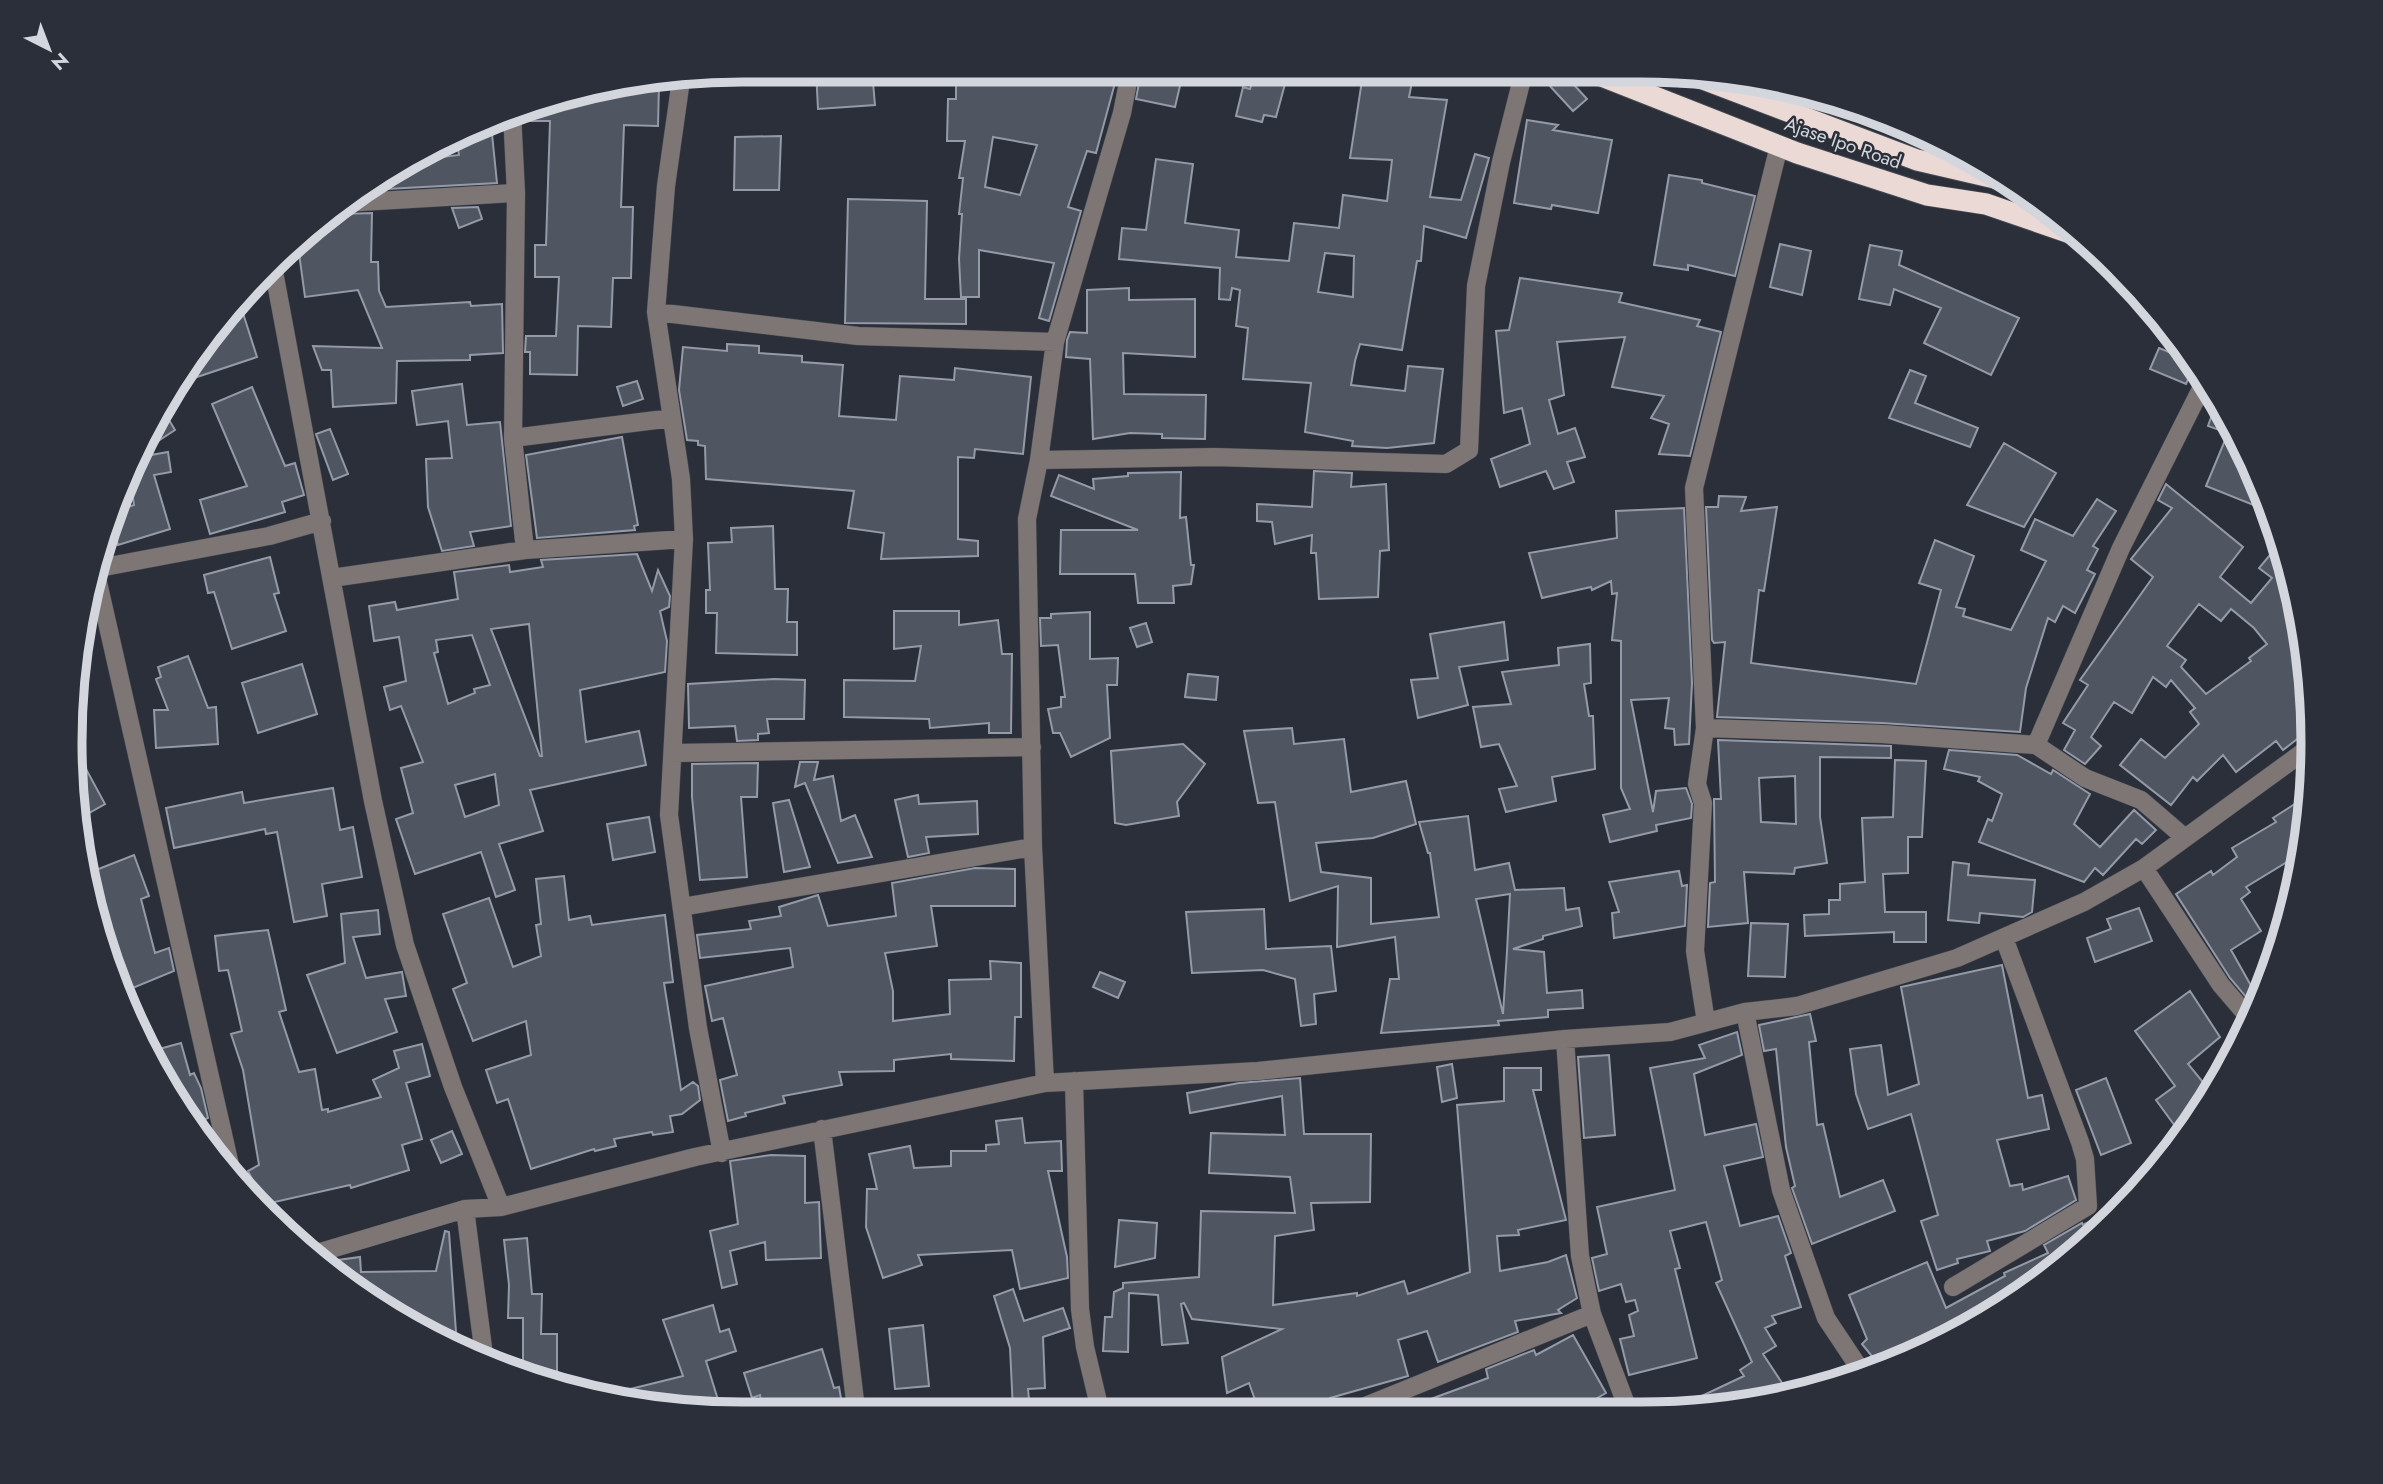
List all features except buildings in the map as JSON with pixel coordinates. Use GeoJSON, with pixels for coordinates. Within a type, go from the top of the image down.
{"type":"FeatureCollection","features":[{"type":"Feature","properties":{"kind":"highway","name":"Ajase Ipo Road"},"geometry":{"type":"LineString","coordinates":[[1623,82],[1779,146],[1927,195],[1986,204],[2053,227]]}},
{"type":"Feature","properties":{"kind":"highway","name":"Ajase Ipo Road"},"geometry":{"type":"LineString","coordinates":[[1730,89],[1917,160],[1975,173]]}},
{"type":"Feature","properties":{"kind":"street"},"geometry":{"type":"LineString","coordinates":[[1045,1083],[1033,847],[1027,519],[1039,460],[1055,342],[1122,113],[1128,82]]}},
{"type":"Feature","properties":{"kind":"street"},"geometry":{"type":"LineString","coordinates":[[1039,460],[1215,457],[1446,464],[1469,450],[1476,286],[1501,162],[1521,82]]}},
{"type":"Feature","properties":{"kind":"street"},"geometry":{"type":"LineString","coordinates":[[680,86],[666,186],[656,312],[681,479],[684,539],[669,815],[698,1028],[722,1153]]}},
{"type":"Feature","properties":{"kind":"street"},"geometry":{"type":"LineString","coordinates":[[513,124],[516,193],[513,438],[525,550]]}},
{"type":"Feature","properties":{"kind":"street"},"geometry":{"type":"LineString","coordinates":[[1706,1022],[1695,951],[1703,803],[1697,784],[1705,728],[1694,488],[1779,146]]}},
{"type":"Feature","properties":{"kind":"street"},"geometry":{"type":"LineString","coordinates":[[363,202],[516,193]]}},
{"type":"Feature","properties":{"kind":"street"},"geometry":{"type":"LineString","coordinates":[[275,275],[373,801],[405,945],[453,1087],[501,1207]]}},
{"type":"Feature","properties":{"kind":"street"},"geometry":{"type":"LineString","coordinates":[[656,312],[858,337],[1055,342]]}},
{"type":"Feature","properties":{"kind":"street"},"geometry":{"type":"LineString","coordinates":[[2036,745],[2121,548],[2200,391]]}},
{"type":"Feature","properties":{"kind":"street"},"geometry":{"type":"LineString","coordinates":[[513,438],[673,418]]}},
{"type":"Feature","properties":{"kind":"street"},"geometry":{"type":"LineString","coordinates":[[106,567],[269,536],[322,521]]}},
{"type":"Feature","properties":{"kind":"street"},"geometry":{"type":"LineString","coordinates":[[332,578],[525,550],[684,539]]}},
{"type":"Feature","properties":{"kind":"street"},"geometry":{"type":"LineString","coordinates":[[100,592],[228,1155]]}},
{"type":"Feature","properties":{"kind":"street"},"geometry":{"type":"LineString","coordinates":[[1705,728],[1882,734],[2036,745],[2085,778],[2141,800],[2184,837]]}},
{"type":"Feature","properties":{"kind":"street"},"geometry":{"type":"LineString","coordinates":[[674,753],[1032,747]]}},
{"type":"Feature","properties":{"kind":"street"},"geometry":{"type":"LineString","coordinates":[[323,1251],[465,1209],[501,1207],[822,1129],[1045,1083],[1258,1071],[1565,1039],[1670,1032],[1745,1012],[1797,1006],[1957,958],[2084,902],[2144,868],[2300,754]]}},
{"type":"Feature","properties":{"kind":"street"},"geometry":{"type":"LineString","coordinates":[[682,907],[1033,847]]}},
{"type":"Feature","properties":{"kind":"street"},"geometry":{"type":"LineString","coordinates":[[2144,868],[2221,985],[2243,1011]]}},
{"type":"Feature","properties":{"kind":"street"},"geometry":{"type":"LineString","coordinates":[[1953,1287],[2088,1206],[2085,1159],[2080,1142],[2004,939]]}},
{"type":"Feature","properties":{"kind":"street"},"geometry":{"type":"LineString","coordinates":[[1745,1012],[1781,1190],[1826,1318],[1857,1366]]}},
{"type":"Feature","properties":{"kind":"street"},"geometry":{"type":"LineString","coordinates":[[1565,1039],[1580,1256],[1592,1314],[1625,1402]]}},
{"type":"Feature","properties":{"kind":"street"},"geometry":{"type":"LineString","coordinates":[[1074,1081],[1080,1308],[1085,1348],[1098,1402]]}},
{"type":"Feature","properties":{"kind":"street"},"geometry":{"type":"LineString","coordinates":[[822,1129],[855,1402]]}},
{"type":"Feature","properties":{"kind":"street"},"geometry":{"type":"LineString","coordinates":[[465,1209],[483,1349]]}},
{"type":"Feature","properties":{"kind":"street"},"geometry":{"type":"LineString","coordinates":[[1369,1402],[1592,1314]]}}]}
